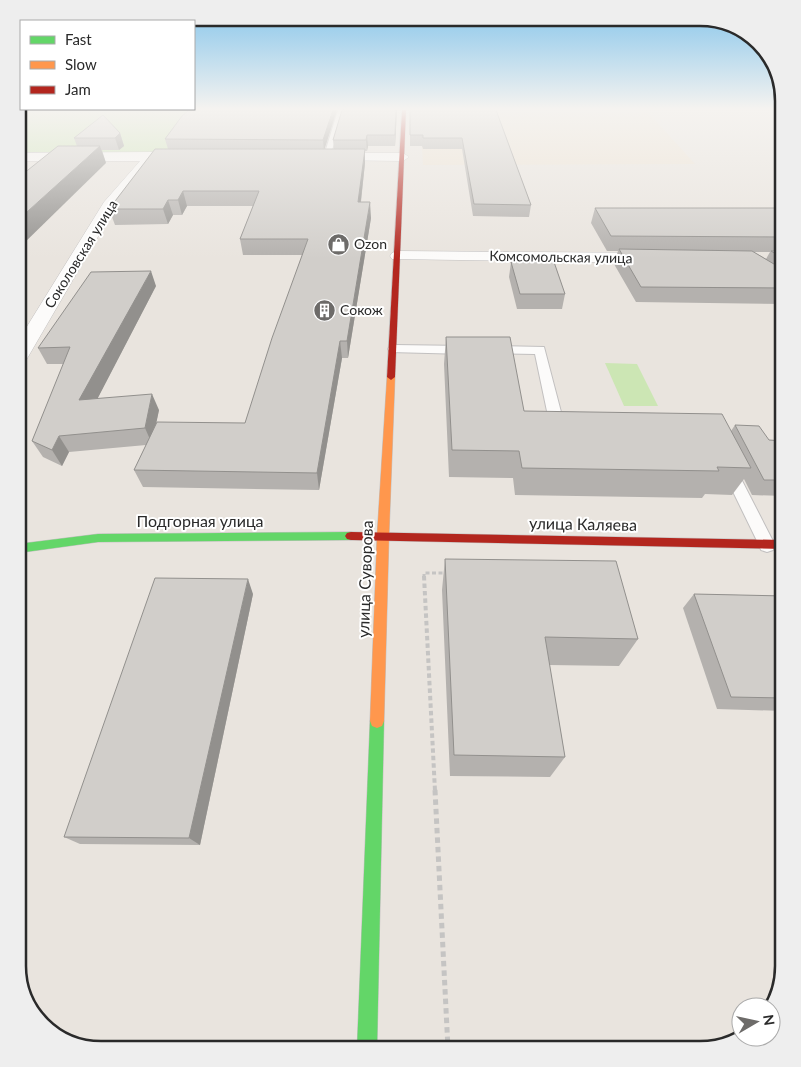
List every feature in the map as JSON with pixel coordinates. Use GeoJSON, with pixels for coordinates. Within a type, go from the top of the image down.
{"type":"FeatureCollection","features":[{"type":"Feature","properties":{"kind":"street","name":"Соколовская улица"},"geometry":{"type":"LineString","coordinates":[[26,342],[111,202],[147,160]]}},
{"type":"Feature","properties":{"kind":"street","name":"улица Суворова"},"geometry":{"type":"LineString","coordinates":[[367,1041],[383,536],[403,160]]}},
{"type":"Feature","properties":{"kind":"street","name":"Комсомольская улица"},"geometry":{"type":"LineString","coordinates":[[398,256],[666,258]]}},
{"type":"Feature","properties":{"kind":"street","name":"улица Каляева"},"geometry":{"type":"LineString","coordinates":[[383,536],[775,545]]}},
{"type":"Feature","properties":{"kind":"street","name":"Подгорная улица"},"geometry":{"type":"LineString","coordinates":[[26,548],[98,538],[383,536]]}},
{"type":"Feature","properties":{"kind":"lane"},"geometry":{"type":"LineString","coordinates":[[394,349],[540,350],[555,416],[585,416]]}},
{"type":"Feature","properties":{"kind":"lane"},"geometry":{"type":"LineString","coordinates":[[722,453],[767,545]]}},
{"type":"Feature","properties":{"kind":"path"},"geometry":{"type":"LineString","coordinates":[[448,1041],[424,573],[454,573]]}},
{"type":"Feature","properties":{"kind":"shaded area"},"geometry":{"type":"Polygon","coordinates":[[[423,160],[691,160],[695,164],[423,165],[423,160]]]}},
{"type":"Feature","properties":{"kind":"green space"},"geometry":{"type":"Polygon","coordinates":[[[605,363],[637,364],[658,406],[624,406],[605,363]]]}},
{"type":"Feature","properties":{"kind":"building"},"geometry":{"type":"Polygon","coordinates":[[[41,160],[85,160],[26,213],[26,172],[41,160]]]}},
{"type":"Feature","properties":{"kind":"building"},"geometry":{"type":"Polygon","coordinates":[[[147,160],[364,160],[358,202],[370,202],[347,341],[340,341],[317,473],[134,470],[157,422],[245,423],[272,338],[308,239],[240,239],[259,191],[183,191],[178,200],[168,200],[163,209],[109,209],[147,160]]]}},
{"type":"Feature","properties":{"kind":"building"},"geometry":{"type":"Polygon","coordinates":[[[466,160],[514,160],[531,205],[474,204],[466,160]]]}},
{"type":"Feature","properties":{"kind":"building"},"geometry":{"type":"Polygon","coordinates":[[[595,208],[775,208],[775,237],[611,236],[595,208]]]}},
{"type":"Feature","properties":{"kind":"building"},"geometry":{"type":"Polygon","coordinates":[[[619,249],[752,251],[775,265],[775,288],[641,287],[619,249]]]}},
{"type":"Feature","properties":{"kind":"building"},"geometry":{"type":"Polygon","coordinates":[[[511,262],[554,262],[565,294],[520,294],[511,262]]]}},
{"type":"Feature","properties":{"kind":"building"},"geometry":{"type":"Polygon","coordinates":[[[151,271],[79,400],[152,394],[145,428],[59,436],[52,450],[32,441],[70,347],[38,348],[91,272],[151,271]]]}},
{"type":"Feature","properties":{"kind":"building"},"geometry":{"type":"Polygon","coordinates":[[[446,337],[510,337],[524,411],[722,414],[751,468],[717,467],[719,471],[522,468],[519,451],[452,450],[446,337]]]}},
{"type":"Feature","properties":{"kind":"building"},"geometry":{"type":"Polygon","coordinates":[[[735,425],[759,426],[769,440],[775,440],[775,480],[764,480],[735,425]]]}},
{"type":"Feature","properties":{"kind":"building"},"geometry":{"type":"Polygon","coordinates":[[[445,559],[616,561],[638,639],[545,637],[565,757],[454,755],[445,559]]]}},
{"type":"Feature","properties":{"kind":"building"},"geometry":{"type":"Polygon","coordinates":[[[155,578],[248,579],[189,838],[64,837],[155,578]]]}},
{"type":"Feature","properties":{"kind":"building"},"geometry":{"type":"Polygon","coordinates":[[[694,594],[775,596],[775,698],[731,697],[694,594]]]}},
{"type":"Feature","properties":{"kind":"traffic: fast"},"geometry":{"type":"LineString","coordinates":[[26,548],[98,538],[351,536]]}},
{"type":"Feature","properties":{"kind":"traffic: fast"},"geometry":{"type":"LineString","coordinates":[[367,1041],[377,721]]}},
{"type":"Feature","properties":{"kind":"traffic: slow"},"geometry":{"type":"LineString","coordinates":[[377,721],[383,536],[391,377]]}},
{"type":"Feature","properties":{"kind":"traffic: jam"},"geometry":{"type":"LineString","coordinates":[[391,377],[402,160]]}},
{"type":"Feature","properties":{"kind":"traffic: jam"},"geometry":{"type":"LineString","coordinates":[[351,536],[775,545]]}},
{"type":"Feature","properties":{"kind":"place","name":"Ozon"},"geometry":{"type":"Point","coordinates":[338,244]}},
{"type":"Feature","properties":{"kind":"place","name":"Сокож"},"geometry":{"type":"Point","coordinates":[324,310]}}]}
